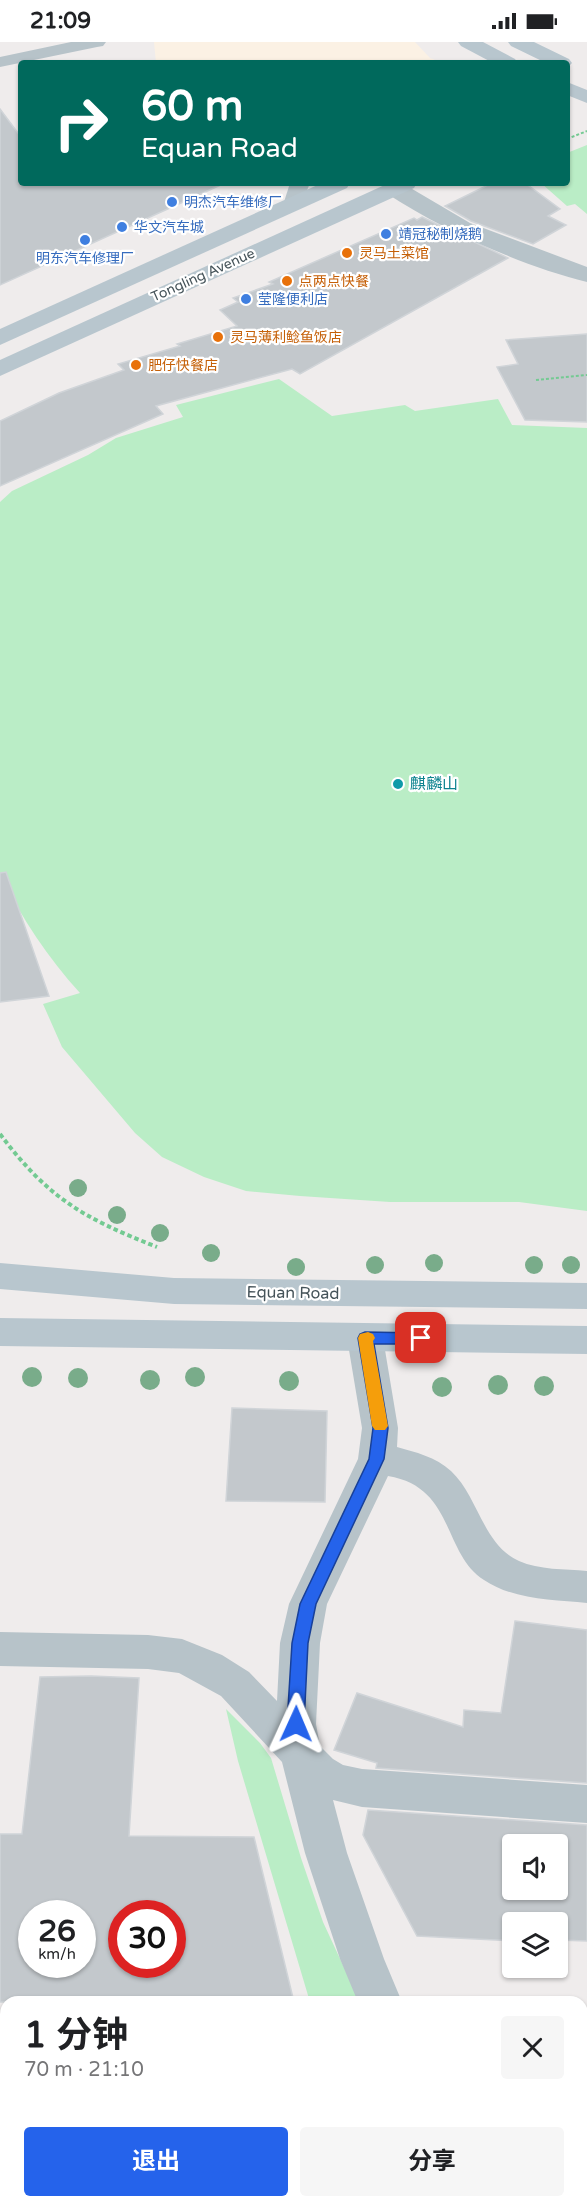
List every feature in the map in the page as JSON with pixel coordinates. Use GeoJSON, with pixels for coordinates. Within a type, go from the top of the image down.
{"type":"FeatureCollection","features":[{"type":"Feature","properties":{"kind":"main road"},"geometry":{"type":"LineString","coordinates":[[468,42],[502,60]]}},
{"type":"Feature","properties":{"kind":"main road"},"geometry":{"type":"LineString","coordinates":[[518,42],[548,60]]}},
{"type":"Feature","properties":{"kind":"main road"},"geometry":{"type":"LineString","coordinates":[[571,74],[587,97]]}},
{"type":"Feature","properties":{"kind":"main road"},"geometry":{"type":"LineString","coordinates":[[570,111],[587,104]]}},
{"type":"Feature","properties":{"kind":"main road","name":"Tongling Avenue"},"geometry":{"type":"LineString","coordinates":[[0,338],[297,193],[326,186]]}},
{"type":"Feature","properties":{"kind":"main road","name":"Tongling Avenue"},"geometry":{"type":"LineString","coordinates":[[0,369],[400,186]]}},
{"type":"Feature","properties":{"kind":"main road","name":"Equan Road"},"geometry":{"type":"LineString","coordinates":[[0,1276],[174,1290],[441,1296],[587,1296]]}},
{"type":"Feature","properties":{"kind":"main road"},"geometry":{"type":"LineString","coordinates":[[0,1332],[587,1340]]}},
{"type":"Feature","properties":{"kind":"street"},"geometry":{"type":"LineString","coordinates":[[400,186],[425,209],[508,247],[587,275]]}},
{"type":"Feature","properties":{"kind":"street"},"geometry":{"type":"LineString","coordinates":[[365,1338],[380,1428],[377,1459],[308,1604],[300,1643],[296,1724],[301,1756],[326,1853],[362,1959],[377,1996]]}},
{"type":"Feature","properties":{"kind":"street"},"geometry":{"type":"LineString","coordinates":[[377,1459],[407,1463],[442,1484],[455,1500],[478,1547],[496,1568],[520,1580],[587,1587]]}},
{"type":"Feature","properties":{"kind":"street"},"geometry":{"type":"LineString","coordinates":[[0,1649],[148,1652],[182,1656],[208,1667],[235,1684],[301,1756],[318,1772],[334,1782],[362,1788],[587,1804]]}},
{"type":"Feature","properties":{"kind":"lane"},"geometry":{"type":"LineString","coordinates":[[0,62],[98,42]]}},
{"type":"Feature","properties":{"kind":"path"},"geometry":{"type":"LineString","coordinates":[[570,138],[587,131]]}},
{"type":"Feature","properties":{"kind":"path"},"geometry":{"type":"LineString","coordinates":[[536,380],[587,375]]}},
{"type":"Feature","properties":{"kind":"path"},"geometry":{"type":"LineString","coordinates":[[0,1134],[42,1185],[75,1209],[135,1238],[167,1250]]}},
{"type":"Feature","properties":{"kind":"shaded area"},"geometry":{"type":"Polygon","coordinates":[[[154,42],[415,42],[430,58],[435,60],[156,60],[154,42]]]}},
{"type":"Feature","properties":{"kind":"green space"},"geometry":{"type":"Polygon","coordinates":[[[587,145],[587,214],[575,204],[567,206],[544,186],[570,186],[570,152],[587,145]]]}},
{"type":"Feature","properties":{"kind":"green space"},"geometry":{"type":"Polygon","coordinates":[[[279,379],[332,416],[405,405],[415,411],[498,399],[512,425],[587,428],[587,1211],[519,1202],[390,1202],[300,1196],[246,1191],[204,1177],[162,1157],[135,1133],[62,1047],[43,1004],[80,993],[36,937],[0,876],[0,502],[12,491],[88,455],[116,438],[183,417],[176,405],[279,379]]]}},
{"type":"Feature","properties":{"kind":"green space"},"geometry":{"type":"Polygon","coordinates":[[[226,1709],[260,1743],[271,1758],[323,1922],[357,1996],[308,1996],[238,1761],[226,1709]]]}},
{"type":"Feature","properties":{"kind":"building"},"geometry":{"type":"Polygon","coordinates":[[[0,109],[18,133],[18,186],[218,186],[0,285],[0,109]]]}},
{"type":"Feature","properties":{"kind":"building"},"geometry":{"type":"Polygon","coordinates":[[[486,186],[529,186],[560,209],[548,216],[566,225],[533,244],[471,221],[445,206],[486,186]]]}},
{"type":"Feature","properties":{"kind":"building"},"geometry":{"type":"Polygon","coordinates":[[[422,217],[508,258],[300,374],[292,369],[156,406],[163,414],[0,486],[0,421],[59,393],[124,370],[118,364],[237,326],[220,310],[238,302],[233,298],[273,284],[269,282],[414,218],[417,220],[422,217]]]}},
{"type":"Feature","properties":{"kind":"building"},"geometry":{"type":"Polygon","coordinates":[[[587,334],[587,422],[525,420],[497,367],[518,364],[506,340],[587,334]]]}},
{"type":"Feature","properties":{"kind":"building"},"geometry":{"type":"Polygon","coordinates":[[[6,872],[49,996],[0,1002],[0,873],[6,872]]]}},
{"type":"Feature","properties":{"kind":"building"},"geometry":{"type":"Polygon","coordinates":[[[232,1408],[327,1411],[325,1502],[226,1501],[232,1408]]]}},
{"type":"Feature","properties":{"kind":"building"},"geometry":{"type":"Polygon","coordinates":[[[515,1621],[587,1630],[587,1783],[376,1768],[377,1763],[334,1750],[357,1693],[463,1727],[464,1710],[501,1713],[515,1621]]]}},
{"type":"Feature","properties":{"kind":"building"},"geometry":{"type":"Polygon","coordinates":[[[40,1677],[139,1678],[129,1836],[254,1837],[293,1996],[0,1996],[0,1834],[22,1834],[40,1677]]]}},
{"type":"Feature","properties":{"kind":"building"},"geometry":{"type":"Polygon","coordinates":[[[368,1810],[587,1825],[587,1941],[568,1940],[568,1912],[502,1912],[502,1940],[417,1936],[363,1835],[368,1810]]]}},
{"type":"Feature","properties":{"kind":"slow traffic"},"geometry":{"type":"LineString","coordinates":[[368,1338],[365,1338],[380,1426]]}},
{"type":"Feature","properties":{"kind":"place","name":"明杰汽车维修厂"},"geometry":{"type":"Point","coordinates":[172,202]}},
{"type":"Feature","properties":{"kind":"place","name":"华文汽车城"},"geometry":{"type":"Point","coordinates":[122,227]}},
{"type":"Feature","properties":{"kind":"place","name":"靖冠秘制烧鹅"},"geometry":{"type":"Point","coordinates":[386,234]}},
{"type":"Feature","properties":{"kind":"place","name":"明东汽车修理厂"},"geometry":{"type":"Point","coordinates":[85,240]}},
{"type":"Feature","properties":{"kind":"place","name":"灵马土菜馆"},"geometry":{"type":"Point","coordinates":[347,253]}},
{"type":"Feature","properties":{"kind":"place","name":"点两点快餐"},"geometry":{"type":"Point","coordinates":[287,281]}},
{"type":"Feature","properties":{"kind":"place","name":"莹隆便利店"},"geometry":{"type":"Point","coordinates":[246,299]}},
{"type":"Feature","properties":{"kind":"place","name":"灵马薄利鲶鱼饭店"},"geometry":{"type":"Point","coordinates":[218,337]}},
{"type":"Feature","properties":{"kind":"place","name":"肥仔快餐店"},"geometry":{"type":"Point","coordinates":[136,365]}},
{"type":"Feature","properties":{"kind":"place","name":"麒麟山"},"geometry":{"type":"Point","coordinates":[398,784]}},
{"type":"Feature","properties":{"kind":"route"},"geometry":{"type":"LineString","coordinates":[[296,1724],[300,1643],[308,1604],[377,1459],[380,1428],[365,1338],[421,1338]]}}]}
